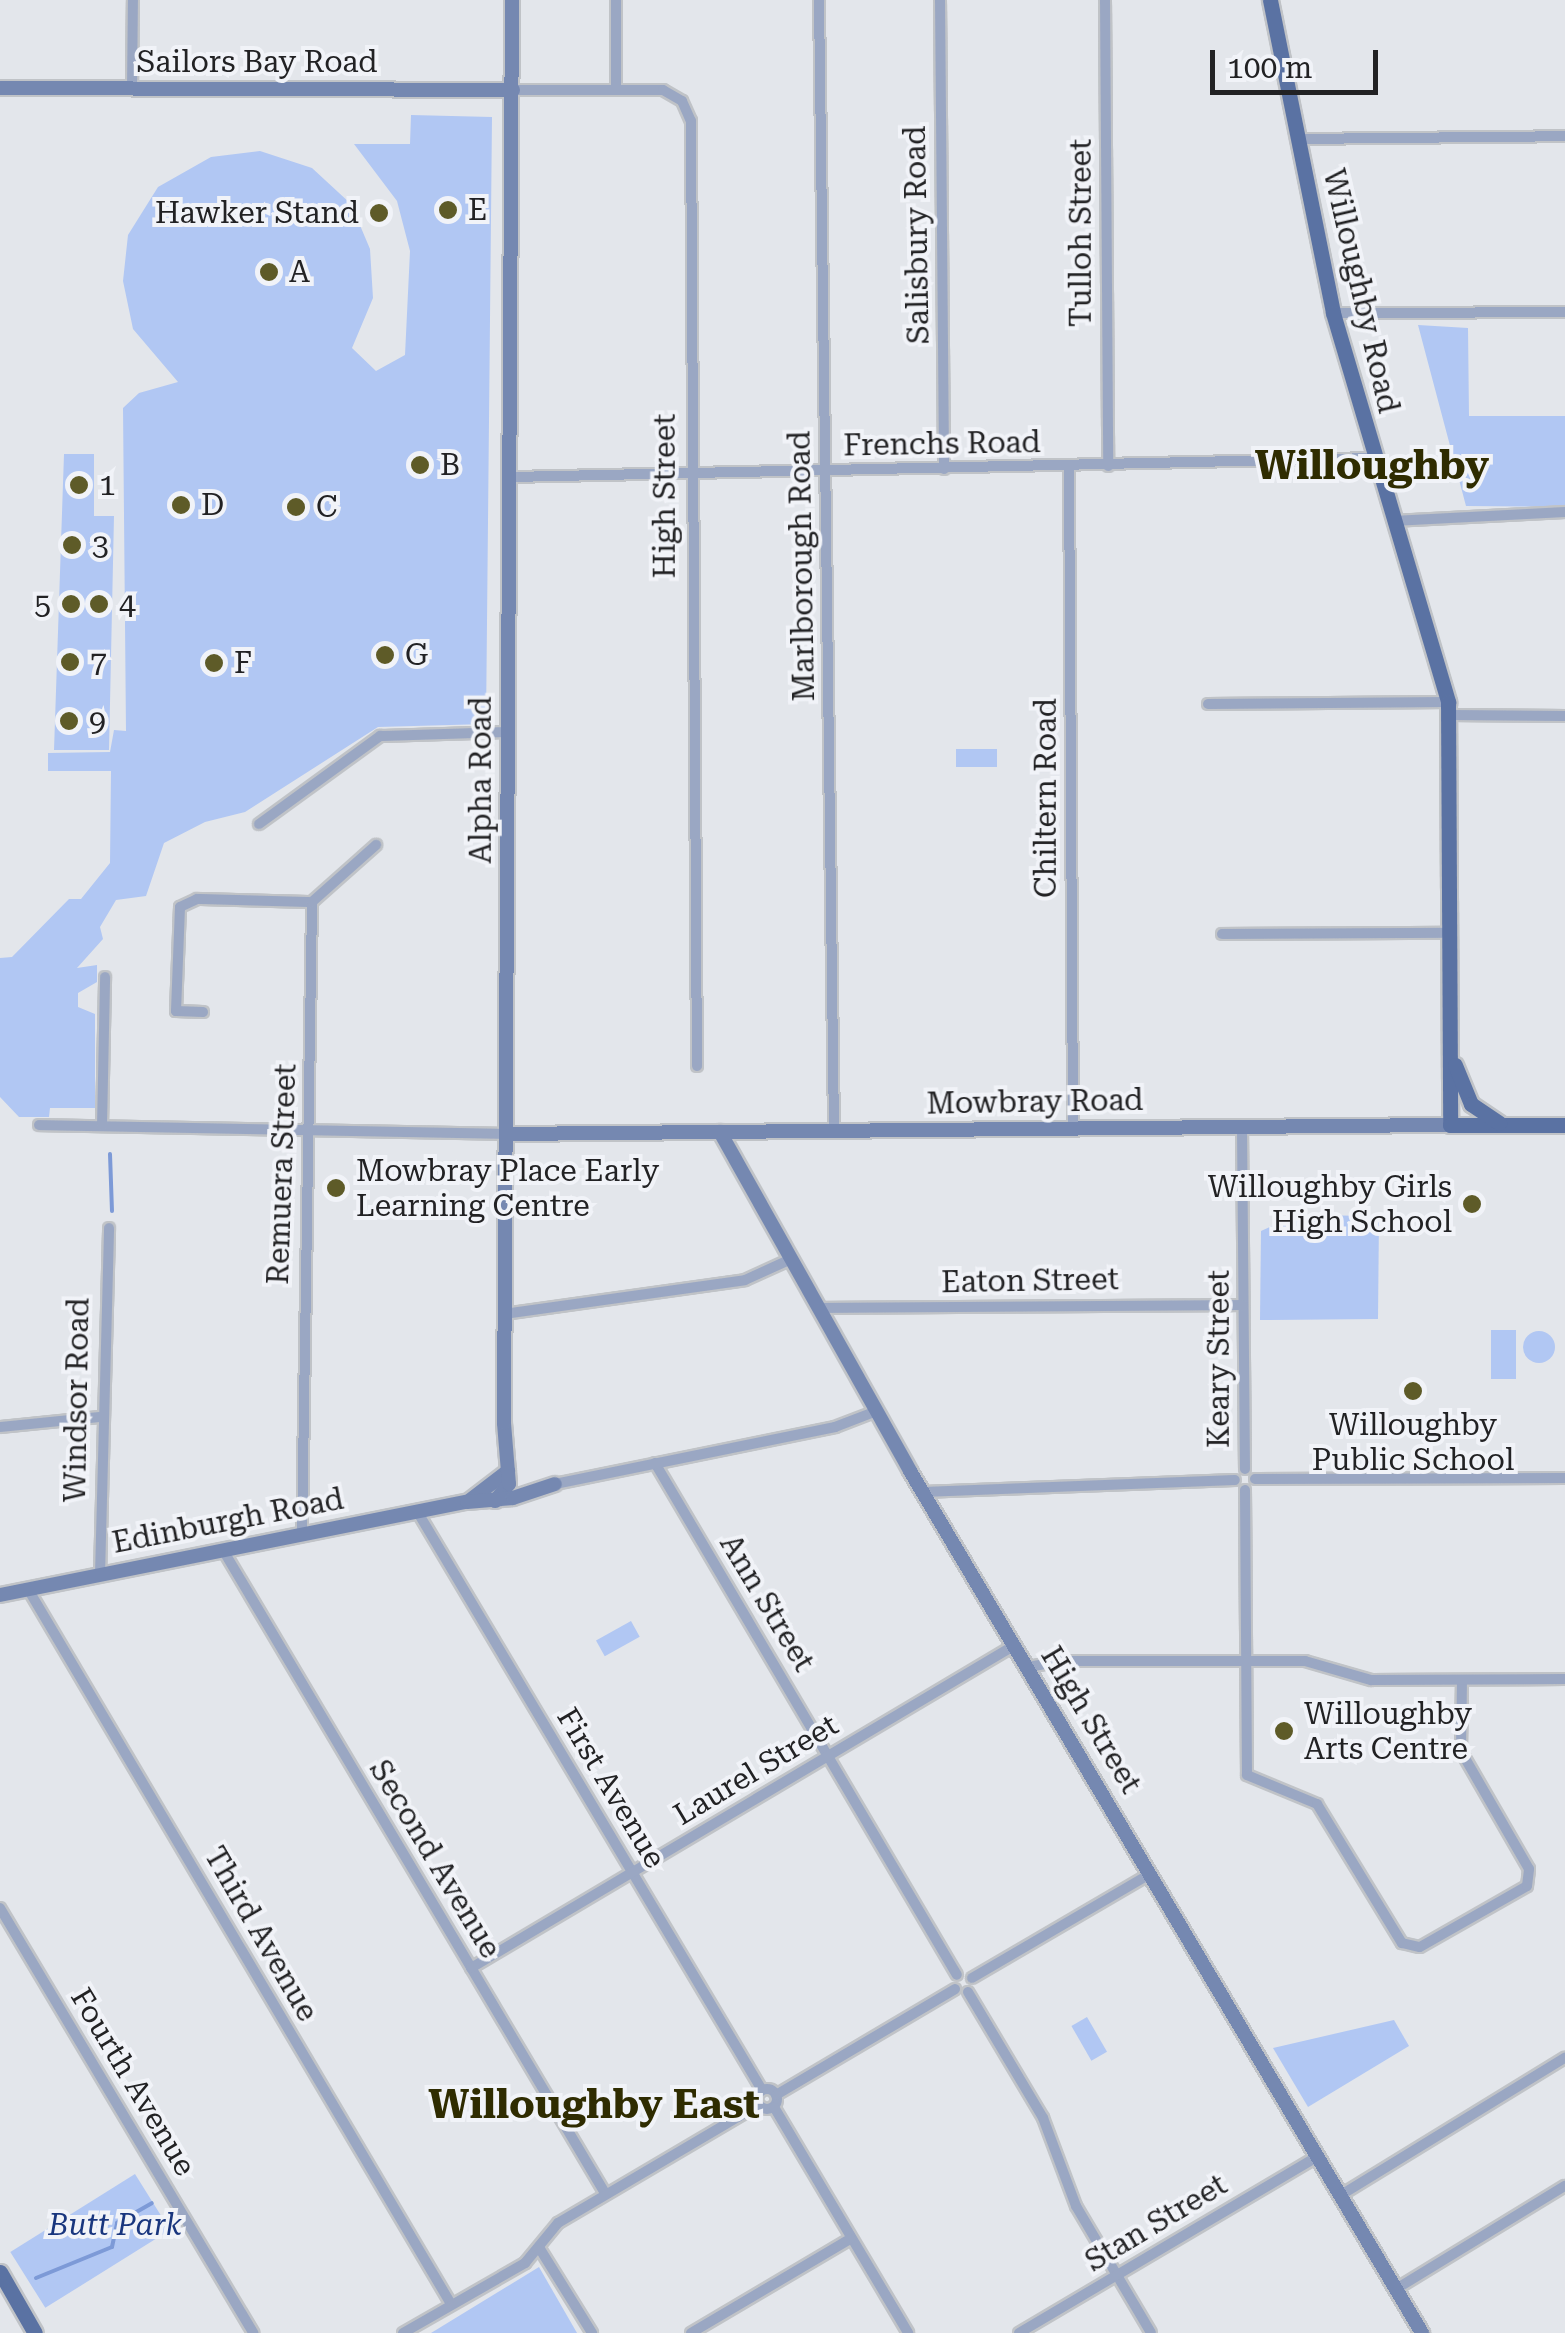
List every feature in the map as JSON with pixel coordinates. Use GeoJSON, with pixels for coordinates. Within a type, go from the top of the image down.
{"type":"FeatureCollection","features":[{"type":"Feature","properties":{"kind":"main road","name":"Alpha Road"},"geometry":{"type":"LineString","coordinates":[[500,1496],[508,1471],[504,1314],[512,0]]}},
{"type":"Feature","properties":{"kind":"main road","name":"Willoughby Road"},"geometry":{"type":"LineString","coordinates":[[1270,0],[1333,312],[1449,708],[1450,1125]]}},
{"type":"Feature","properties":{"kind":"main road","name":"Sailors Bay Road"},"geometry":{"type":"LineString","coordinates":[[0,88],[513,90]]}},
{"type":"Feature","properties":{"kind":"main road"},"geometry":{"type":"LineString","coordinates":[[1450,1057],[1472,1104],[1508,1126]]}},
{"type":"Feature","properties":{"kind":"main road","name":"Mowbray Road"},"geometry":{"type":"LineString","coordinates":[[506,1134],[1565,1125]]}},
{"type":"Feature","properties":{"kind":"main road","name":"High Street"},"geometry":{"type":"LineString","coordinates":[[720,1132],[876,1411],[1422,2333]]}},
{"type":"Feature","properties":{"kind":"main road"},"geometry":{"type":"LineString","coordinates":[[473,1499],[508,1471],[517,1483],[534,1486]]}},
{"type":"Feature","properties":{"kind":"main road"},"geometry":{"type":"LineString","coordinates":[[500,1496],[555,1484]]}},
{"type":"Feature","properties":{"kind":"main road"},"geometry":{"type":"LineString","coordinates":[[500,1496],[555,1484]]}},
{"type":"Feature","properties":{"kind":"main road","name":"Edinburgh Road"},"geometry":{"type":"LineString","coordinates":[[0,1594],[500,1496]]}},
{"type":"Feature","properties":{"kind":"main road"},"geometry":{"type":"LineString","coordinates":[[0,2272],[35,2333]]}},
{"type":"Feature","properties":{"kind":"street"},"geometry":{"type":"LineString","coordinates":[[132,89],[133,0]]}},
{"type":"Feature","properties":{"kind":"street"},"geometry":{"type":"LineString","coordinates":[[616,0],[616,90]]}},
{"type":"Feature","properties":{"kind":"street","name":"Marlborough Road"},"geometry":{"type":"LineString","coordinates":[[819,0],[834,1131]]}},
{"type":"Feature","properties":{"kind":"street","name":"Salisbury Road"},"geometry":{"type":"LineString","coordinates":[[940,0],[944,469]]}},
{"type":"Feature","properties":{"kind":"street","name":"Tulloh Street"},"geometry":{"type":"LineString","coordinates":[[1105,0],[1108,466]]}},
{"type":"Feature","properties":{"kind":"street","name":"High Street"},"geometry":{"type":"LineString","coordinates":[[513,90],[670,92],[691,121],[697,1066]]}},
{"type":"Feature","properties":{"kind":"street"},"geometry":{"type":"LineString","coordinates":[[1297,139],[1565,136]]}},
{"type":"Feature","properties":{"kind":"street"},"geometry":{"type":"LineString","coordinates":[[1333,312],[1565,312]]}},
{"type":"Feature","properties":{"kind":"street","name":"Frenchs Road"},"geometry":{"type":"LineString","coordinates":[[511,476],[1374,458]]}},
{"type":"Feature","properties":{"kind":"street","name":"Chiltern Road"},"geometry":{"type":"LineString","coordinates":[[1068,467],[1073,1129]]}},
{"type":"Feature","properties":{"kind":"street"},"geometry":{"type":"LineString","coordinates":[[1393,521],[1565,512]]}},
{"type":"Feature","properties":{"kind":"street"},"geometry":{"type":"LineString","coordinates":[[1208,704],[1449,708],[1565,716]]}},
{"type":"Feature","properties":{"kind":"street"},"geometry":{"type":"LineString","coordinates":[[259,824],[380,736],[509,732]]}},
{"type":"Feature","properties":{"kind":"street"},"geometry":{"type":"LineString","coordinates":[[204,1012],[176,1011],[180,907],[197,899],[312,902],[376,845]]}},
{"type":"Feature","properties":{"kind":"street","name":"Remuera Street"},"geometry":{"type":"LineString","coordinates":[[302,1534],[312,902]]}},
{"type":"Feature","properties":{"kind":"street"},"geometry":{"type":"LineString","coordinates":[[1222,934],[1451,933]]}},
{"type":"Feature","properties":{"kind":"street"},"geometry":{"type":"LineString","coordinates":[[102,1126],[105,976]]}},
{"type":"Feature","properties":{"kind":"street"},"geometry":{"type":"LineString","coordinates":[[39,1125],[506,1134]]}},
{"type":"Feature","properties":{"kind":"street","name":"Keary Street"},"geometry":{"type":"LineString","coordinates":[[1242,1127],[1244,1469]]}},
{"type":"Feature","properties":{"kind":"street","name":"Windsor Road"},"geometry":{"type":"LineString","coordinates":[[100,1574],[100,1416],[109,1228]]}},
{"type":"Feature","properties":{"kind":"street"},"geometry":{"type":"LineString","coordinates":[[504,1314],[745,1280],[789,1260]]}},
{"type":"Feature","properties":{"kind":"street","name":"Eaton Street"},"geometry":{"type":"LineString","coordinates":[[817,1308],[1244,1305]]}},
{"type":"Feature","properties":{"kind":"street"},"geometry":{"type":"LineString","coordinates":[[555,1484],[835,1427],[876,1411]]}},
{"type":"Feature","properties":{"kind":"street"},"geometry":{"type":"LineString","coordinates":[[0,1427],[100,1416]]}},
{"type":"Feature","properties":{"kind":"street","name":"Ann Street"},"geometry":{"type":"LineString","coordinates":[[656,1463],[958,1975]]}},
{"type":"Feature","properties":{"kind":"street"},"geometry":{"type":"LineString","coordinates":[[1235,1480],[1244,1469],[1255,1480]]}},
{"type":"Feature","properties":{"kind":"street"},"geometry":{"type":"LineString","coordinates":[[924,1492],[1235,1480],[1245,1490],[1255,1480],[1565,1478]]}},
{"type":"Feature","properties":{"kind":"street","name":"Keary Street"},"geometry":{"type":"LineString","coordinates":[[1245,1490],[1247,1774],[1317,1804],[1402,1943],[1420,1946],[1527,1886],[1529,1868],[1461,1751],[1462,1680]]}},
{"type":"Feature","properties":{"kind":"street","name":"First Avenue"},"geometry":{"type":"LineString","coordinates":[[417,1511],[762,2090]]}},
{"type":"Feature","properties":{"kind":"street","name":"Second Avenue"},"geometry":{"type":"LineString","coordinates":[[222,1550],[605,2193]]}},
{"type":"Feature","properties":{"kind":"street","name":"Third Avenue"},"geometry":{"type":"LineString","coordinates":[[28,1589],[451,2304]]}},
{"type":"Feature","properties":{"kind":"street","name":"Laurel Street"},"geometry":{"type":"LineString","coordinates":[[470,1968],[1015,1645]]}},
{"type":"Feature","properties":{"kind":"street"},"geometry":{"type":"LineString","coordinates":[[1028,1667],[1068,1660],[1305,1661],[1371,1680],[1565,1679]]}},
{"type":"Feature","properties":{"kind":"street"},"geometry":{"type":"LineString","coordinates":[[955,1989],[958,1975],[972,1978],[1150,1874]]}},
{"type":"Feature","properties":{"kind":"street","name":"Fourth Avenue"},"geometry":{"type":"LineString","coordinates":[[0,1908],[253,2333]]}},
{"type":"Feature","properties":{"kind":"street"},"geometry":{"type":"LineString","coordinates":[[968,1992],[972,1978]]}},
{"type":"Feature","properties":{"kind":"street"},"geometry":{"type":"LineString","coordinates":[[402,2333],[540,2249],[558,2223],[605,2193],[758,2105],[775,2101],[955,1989],[968,1992],[1044,2118],[1076,2206],[1150,2333]]}},
{"type":"Feature","properties":{"kind":"street"},"geometry":{"type":"LineString","coordinates":[[1341,2195],[1565,2058]]}},
{"type":"Feature","properties":{"kind":"street"},"geometry":{"type":"LineString","coordinates":[[758,2105],[762,2090],[775,2101],[850,2239],[908,2333]]}},
{"type":"Feature","properties":{"kind":"street","name":"Stan Street"},"geometry":{"type":"LineString","coordinates":[[1018,2333],[1318,2156]]}},
{"type":"Feature","properties":{"kind":"street"},"geometry":{"type":"LineString","coordinates":[[1396,2289],[1565,2186]]}},
{"type":"Feature","properties":{"kind":"street"},"geometry":{"type":"LineString","coordinates":[[691,2333],[850,2239]]}},
{"type":"Feature","properties":{"kind":"street"},"geometry":{"type":"LineString","coordinates":[[540,2249],[592,2333]]}},
{"type":"Feature","properties":{"kind":"green space"},"geometry":{"type":"Polygon","coordinates":[[[411,115],[492,117],[486,724],[378,727],[245,812],[205,822],[164,843],[146,896],[116,900],[100,927],[103,939],[77,968],[97,965],[97,982],[78,993],[78,1007],[95,1014],[95,1108],[50,1108],[49,1117],[19,1117],[0,1097],[0,958],[12,957],[69,899],[81,899],[110,863],[111,771],[48,771],[48,753],[110,752],[114,730],[126,731],[123,408],[139,393],[178,382],[133,329],[123,281],[128,235],[158,187],[211,157],[260,151],[312,168],[351,204],[370,249],[373,298],[352,348],[376,371],[405,355],[410,251],[397,201],[354,144],[410,144],[411,115]]]}},
{"type":"Feature","properties":{"kind":"green space"},"geometry":{"type":"Polygon","coordinates":[[[1418,325],[1468,328],[1469,416],[1565,416],[1565,507],[1466,506],[1418,325]]]}},
{"type":"Feature","properties":{"kind":"green space"},"geometry":{"type":"Polygon","coordinates":[[[64,454],[94,454],[94,516],[114,516],[109,750],[54,750],[64,454]]]}},
{"type":"Feature","properties":{"kind":"green space"},"geometry":{"type":"Polygon","coordinates":[[[956,749],[997,749],[997,767],[956,767],[956,749]]]}},
{"type":"Feature","properties":{"kind":"green space"},"geometry":{"type":"Polygon","coordinates":[[[1297,1215],[1379,1216],[1378,1319],[1260,1320],[1261,1231],[1297,1215]]]}},
{"type":"Feature","properties":{"kind":"green space"},"geometry":{"type":"Polygon","coordinates":[[[1491,1330],[1516,1330],[1516,1379],[1491,1379],[1491,1330]]]}},
{"type":"Feature","properties":{"kind":"green space"},"geometry":{"type":"Polygon","coordinates":[[[1539,1331],[1551,1335],[1555,1347],[1551,1359],[1539,1363],[1527,1359],[1523,1347],[1527,1335],[1539,1331]]]}},
{"type":"Feature","properties":{"kind":"green space"},"geometry":{"type":"Polygon","coordinates":[[[631,1621],[640,1637],[605,1656],[596,1640],[631,1621]]]}},
{"type":"Feature","properties":{"kind":"green space"},"geometry":{"type":"Polygon","coordinates":[[[1087,2017],[1107,2052],[1091,2061],[1071,2026],[1087,2017]]]}},
{"type":"Feature","properties":{"kind":"green space"},"geometry":{"type":"Polygon","coordinates":[[[1394,2020],[1409,2046],[1308,2107],[1273,2048],[1394,2020]]]}},
{"type":"Feature","properties":{"kind":"green space","name":"Butt Park"},"geometry":{"type":"Polygon","coordinates":[[[135,2174],[170,2230],[45,2308],[10,2252],[135,2174]]]}},
{"type":"Feature","properties":{"kind":"green space"},"geometry":{"type":"Polygon","coordinates":[[[539,2267],[577,2333],[431,2333],[539,2267]]]}},
{"type":"Feature","properties":{"kind":"waterway"},"geometry":{"type":"LineString","coordinates":[[110,1154],[112,1211]]}},
{"type":"Feature","properties":{"kind":"waterway"},"geometry":{"type":"LineString","coordinates":[[36,2278],[112,2247],[117,2223],[152,2203]]}},
{"type":"Feature","properties":{"kind":"place","name":"E"},"geometry":{"type":"Point","coordinates":[448,210]}},
{"type":"Feature","properties":{"kind":"place","name":"Hawker Stand"},"geometry":{"type":"Point","coordinates":[379,213]}},
{"type":"Feature","properties":{"kind":"place","name":"A"},"geometry":{"type":"Point","coordinates":[269,272]}},
{"type":"Feature","properties":{"kind":"place","name":"B"},"geometry":{"type":"Point","coordinates":[420,465]}},
{"type":"Feature","properties":{"kind":"place","name":"1"},"geometry":{"type":"Point","coordinates":[79,485]}},
{"type":"Feature","properties":{"kind":"place","name":"D"},"geometry":{"type":"Point","coordinates":[181,505]}},
{"type":"Feature","properties":{"kind":"place","name":"C"},"geometry":{"type":"Point","coordinates":[296,507]}},
{"type":"Feature","properties":{"kind":"place","name":"3"},"geometry":{"type":"Point","coordinates":[72,545]}},
{"type":"Feature","properties":{"kind":"place","name":"5"},"geometry":{"type":"Point","coordinates":[71,604]}},
{"type":"Feature","properties":{"kind":"place","name":"4"},"geometry":{"type":"Point","coordinates":[99,604]}},
{"type":"Feature","properties":{"kind":"place","name":"G"},"geometry":{"type":"Point","coordinates":[385,655]}},
{"type":"Feature","properties":{"kind":"place","name":"7"},"geometry":{"type":"Point","coordinates":[70,662]}},
{"type":"Feature","properties":{"kind":"place","name":"F"},"geometry":{"type":"Point","coordinates":[214,663]}},
{"type":"Feature","properties":{"kind":"place","name":"9"},"geometry":{"type":"Point","coordinates":[69,721]}},
{"type":"Feature","properties":{"kind":"place","name":"Mowbray Place Early Learning Centre"},"geometry":{"type":"Point","coordinates":[336,1188]}},
{"type":"Feature","properties":{"kind":"place","name":"Willoughby Girls High School"},"geometry":{"type":"Point","coordinates":[1472,1204]}},
{"type":"Feature","properties":{"kind":"place","name":"Willoughby Public School"},"geometry":{"type":"Point","coordinates":[1413,1391]}},
{"type":"Feature","properties":{"kind":"place","name":"Willoughby Arts Centre"},"geometry":{"type":"Point","coordinates":[1284,1731]}},
{"type":"Feature","properties":{"kind":"district","name":"Willoughby"},"geometry":{"type":"Point","coordinates":[1372,466]}},
{"type":"Feature","properties":{"kind":"district","name":"Willoughby East"},"geometry":{"type":"Point","coordinates":[594,2105]}}]}
